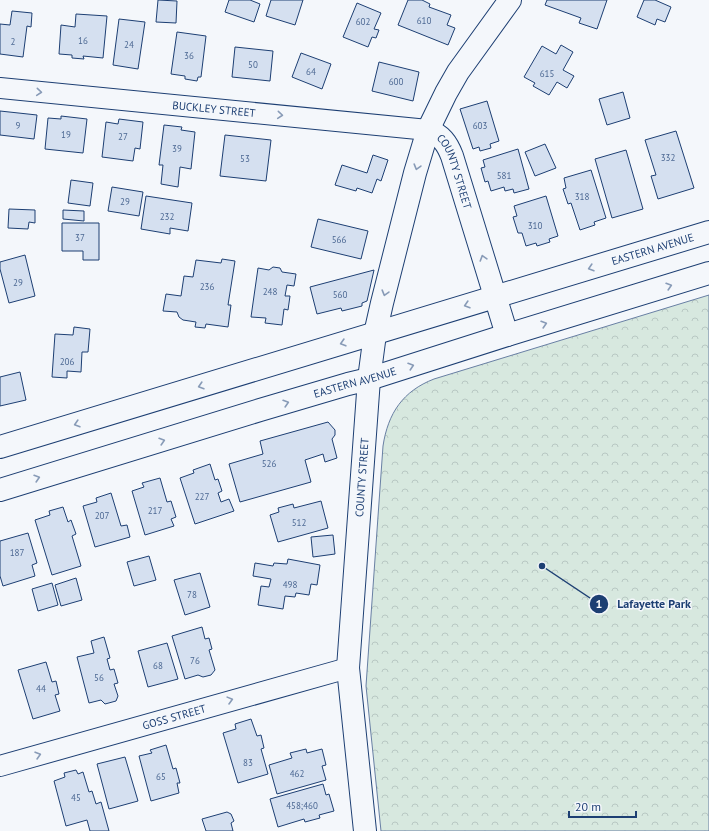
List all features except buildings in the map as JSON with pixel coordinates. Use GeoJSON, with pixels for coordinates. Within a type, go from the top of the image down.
{"type":"FeatureCollection","features":[{"type":"Feature","properties":{"kind":"main road","name":"COUNTY STREET"},"geometry":{"type":"LineString","coordinates":[[365,831],[348,668],[369,379],[375,334],[415,173],[428,130],[458,72],[504,2]]}},
{"type":"Feature","properties":{"kind":"main road","name":"COUNTY STREET"},"geometry":{"type":"LineString","coordinates":[[428,130],[437,133],[448,146],[450,151],[507,335]]}},
{"type":"Feature","properties":{"kind":"main road","name":"EASTERN AVENUE"},"geometry":{"type":"LineString","coordinates":[[0,447],[709,232]]}},
{"type":"Feature","properties":{"kind":"main road","name":"EASTERN AVENUE"},"geometry":{"type":"LineString","coordinates":[[0,490],[274,406],[369,379],[507,335],[709,274]]}},
{"type":"Feature","properties":{"kind":"street","name":"BUCKLEY STREET"},"geometry":{"type":"LineString","coordinates":[[0,88],[428,130]]}},
{"type":"Feature","properties":{"kind":"street","name":"GOSS STREET"},"geometry":{"type":"LineString","coordinates":[[0,766],[348,668]]}},
{"type":"Feature","properties":{"kind":"green space"},"geometry":{"type":"Polygon","coordinates":[[[709,295],[709,831],[381,831],[366,686],[383,446],[385,434],[393,413],[414,390],[434,379],[709,295]]]}},
{"type":"Feature","properties":{"kind":"place","name":"Lafayette Park"},"geometry":{"type":"Point","coordinates":[542,566]}}]}
